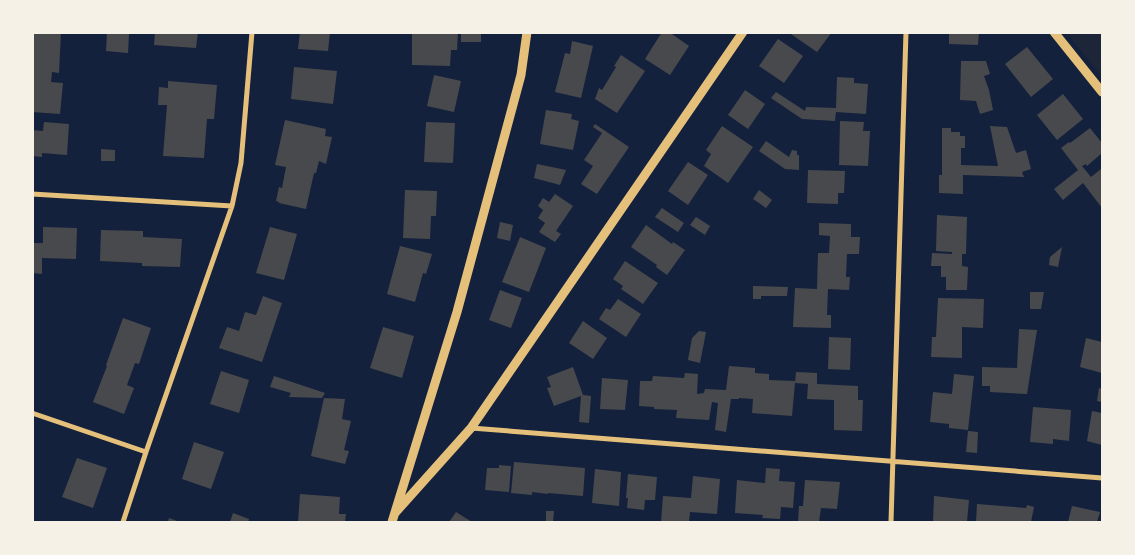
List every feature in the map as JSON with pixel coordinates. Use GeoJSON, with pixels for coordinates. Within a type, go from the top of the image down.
{"type":"FeatureCollection","features":[{"type":"Feature","properties":{"kind":"street"},"geometry":{"type":"LineString","coordinates":[[123,522],[232,206],[241,163],[252,32]]}},
{"type":"Feature","properties":{"kind":"street"},"geometry":{"type":"LineString","coordinates":[[394,518],[457,312],[521,75],[527,32]]}},
{"type":"Feature","properties":{"kind":"street"},"geometry":{"type":"LineString","coordinates":[[394,518],[471,428],[743,32]]}},
{"type":"Feature","properties":{"kind":"street"},"geometry":{"type":"LineString","coordinates":[[891,522],[906,32]]}},
{"type":"Feature","properties":{"kind":"street"},"geometry":{"type":"LineString","coordinates":[[1054,32],[1102,92]]}},
{"type":"Feature","properties":{"kind":"street"},"geometry":{"type":"LineString","coordinates":[[32,194],[232,206]]}},
{"type":"Feature","properties":{"kind":"street"},"geometry":{"type":"LineString","coordinates":[[32,413],[146,452]]}},
{"type":"Feature","properties":{"kind":"street"},"geometry":{"type":"LineString","coordinates":[[471,428],[1102,478]]}},
{"type":"Feature","properties":{"kind":"shaded area"},"geometry":{"type":"Polygon","coordinates":[[[1067,33],[1102,33],[1102,77],[1067,33]]]}},
{"type":"Feature","properties":{"kind":"building"},"geometry":{"type":"Polygon","coordinates":[[[33,32],[61,32],[59,73],[52,72],[51,82],[63,83],[60,114],[32,112],[33,32]]]}},
{"type":"Feature","properties":{"kind":"building"},"geometry":{"type":"Polygon","coordinates":[[[107,32],[129,34],[128,53],[106,51],[107,32]]]}},
{"type":"Feature","properties":{"kind":"building"},"geometry":{"type":"Polygon","coordinates":[[[155,32],[198,32],[196,48],[154,45],[155,32]]]}},
{"type":"Feature","properties":{"kind":"building"},"geometry":{"type":"Polygon","coordinates":[[[300,32],[330,32],[328,51],[298,49],[300,32]]]}},
{"type":"Feature","properties":{"kind":"building"},"geometry":{"type":"Polygon","coordinates":[[[412,32],[458,32],[457,50],[451,50],[450,66],[412,65],[412,32]]]}},
{"type":"Feature","properties":{"kind":"building"},"geometry":{"type":"Polygon","coordinates":[[[461,32],[481,32],[481,42],[461,42],[461,32]]]}},
{"type":"Feature","properties":{"kind":"building"},"geometry":{"type":"Polygon","coordinates":[[[662,32],[669,32],[689,46],[670,75],[645,59],[662,32]]]}},
{"type":"Feature","properties":{"kind":"building"},"geometry":{"type":"Polygon","coordinates":[[[788,32],[832,32],[817,52],[788,32]]]}},
{"type":"Feature","properties":{"kind":"building"},"geometry":{"type":"Polygon","coordinates":[[[949,32],[979,32],[978,45],[949,44],[949,32]]]}},
{"type":"Feature","properties":{"kind":"building"},"geometry":{"type":"Polygon","coordinates":[[[778,39],[803,56],[784,83],[759,66],[778,39]]]}},
{"type":"Feature","properties":{"kind":"building"},"geometry":{"type":"Polygon","coordinates":[[[572,41],[593,46],[581,98],[555,92],[565,53],[570,54],[572,41]]]}},
{"type":"Feature","properties":{"kind":"building"},"geometry":{"type":"Polygon","coordinates":[[[1027,47],[1053,79],[1031,97],[1005,64],[1027,47]]]}},
{"type":"Feature","properties":{"kind":"building"},"geometry":{"type":"Polygon","coordinates":[[[621,55],[645,71],[617,113],[595,99],[599,88],[602,90],[621,55]]]}},
{"type":"Feature","properties":{"kind":"building"},"geometry":{"type":"Polygon","coordinates":[[[961,61],[986,61],[990,74],[984,76],[993,110],[980,114],[976,101],[960,100],[961,61]]]}},
{"type":"Feature","properties":{"kind":"building"},"geometry":{"type":"Polygon","coordinates":[[[294,67],[337,71],[333,104],[291,99],[294,67]]]}},
{"type":"Feature","properties":{"kind":"building"},"geometry":{"type":"Polygon","coordinates":[[[434,75],[461,81],[454,112],[427,106],[434,75]]]}},
{"type":"Feature","properties":{"kind":"building"},"geometry":{"type":"Polygon","coordinates":[[[837,77],[854,78],[854,83],[868,84],[866,114],[836,112],[835,121],[802,119],[771,98],[776,92],[805,111],[806,107],[836,108],[837,77]]]}},
{"type":"Feature","properties":{"kind":"building"},"geometry":{"type":"Polygon","coordinates":[[[168,81],[217,85],[214,119],[207,119],[204,158],[163,156],[167,105],[158,105],[159,87],[168,88],[168,81]]]}},
{"type":"Feature","properties":{"kind":"building"},"geometry":{"type":"Polygon","coordinates":[[[745,90],[765,104],[748,129],[728,115],[745,90]]]}},
{"type":"Feature","properties":{"kind":"building"},"geometry":{"type":"Polygon","coordinates":[[[1063,94],[1083,119],[1057,140],[1037,115],[1063,94]]]}},
{"type":"Feature","properties":{"kind":"building"},"geometry":{"type":"Polygon","coordinates":[[[546,110],[572,114],[571,119],[579,121],[573,150],[540,144],[546,110]]]}},
{"type":"Feature","properties":{"kind":"building"},"geometry":{"type":"Polygon","coordinates":[[[285,120],[326,129],[325,136],[332,137],[326,164],[319,161],[316,173],[314,173],[306,209],[276,201],[279,187],[282,188],[286,167],[275,165],[285,120]]]}},
{"type":"Feature","properties":{"kind":"building"},"geometry":{"type":"Polygon","coordinates":[[[840,121],[864,122],[863,131],[870,131],[868,166],[839,165],[840,121]]]}},
{"type":"Feature","properties":{"kind":"building"},"geometry":{"type":"Polygon","coordinates":[[[44,122],[69,124],[67,155],[42,153],[42,157],[32,156],[32,130],[43,131],[44,122]]]}},
{"type":"Feature","properties":{"kind":"building"},"geometry":{"type":"Polygon","coordinates":[[[426,122],[455,123],[453,163],[424,162],[426,122]]]}},
{"type":"Feature","properties":{"kind":"building"},"geometry":{"type":"Polygon","coordinates":[[[595,124],[629,147],[597,194],[581,184],[593,166],[584,160],[602,133],[593,127],[595,124]]]}},
{"type":"Feature","properties":{"kind":"building"},"geometry":{"type":"Polygon","coordinates":[[[722,126],[753,147],[728,183],[704,166],[711,154],[706,150],[722,126]]]}},
{"type":"Feature","properties":{"kind":"building"},"geometry":{"type":"Polygon","coordinates":[[[990,126],[1007,127],[1016,153],[1026,150],[1031,169],[1022,172],[1024,177],[963,175],[963,194],[939,193],[939,175],[942,175],[942,128],[951,128],[951,132],[960,132],[960,136],[965,136],[965,148],[961,148],[961,165],[998,166],[990,126]]]}},
{"type":"Feature","properties":{"kind":"building"},"geometry":{"type":"Polygon","coordinates":[[[1090,128],[1102,143],[1102,153],[1087,166],[1086,164],[1082,166],[1091,177],[1101,169],[1102,171],[1102,208],[1083,183],[1063,200],[1054,189],[1078,170],[1061,148],[1090,128]]]}},
{"type":"Feature","properties":{"kind":"building"},"geometry":{"type":"Polygon","coordinates":[[[766,141],[789,157],[792,150],[797,151],[797,155],[799,155],[799,170],[785,169],[759,151],[766,141]]]}},
{"type":"Feature","properties":{"kind":"building"},"geometry":{"type":"Polygon","coordinates":[[[101,149],[115,150],[115,161],[101,161],[101,149]]]}},
{"type":"Feature","properties":{"kind":"building"},"geometry":{"type":"Polygon","coordinates":[[[688,162],[708,175],[688,205],[668,191],[688,162]]]}},
{"type":"Feature","properties":{"kind":"building"},"geometry":{"type":"Polygon","coordinates":[[[537,164],[566,170],[560,185],[534,178],[537,164]]]}},
{"type":"Feature","properties":{"kind":"building"},"geometry":{"type":"Polygon","coordinates":[[[808,170],[845,171],[844,193],[838,193],[838,204],[807,203],[808,170]]]}},
{"type":"Feature","properties":{"kind":"building"},"geometry":{"type":"Polygon","coordinates":[[[405,190],[437,191],[436,216],[431,216],[430,239],[403,238],[405,190]]]}},
{"type":"Feature","properties":{"kind":"building"},"geometry":{"type":"Polygon","coordinates":[[[759,190],[772,200],[766,208],[753,199],[759,190]]]}},
{"type":"Feature","properties":{"kind":"building"},"geometry":{"type":"Polygon","coordinates":[[[555,194],[573,206],[556,231],[561,234],[555,242],[539,232],[545,223],[538,218],[543,210],[538,206],[543,198],[549,202],[555,194]]]}},
{"type":"Feature","properties":{"kind":"building"},"geometry":{"type":"Polygon","coordinates":[[[662,208],[684,223],[678,232],[655,217],[662,208]]]}},
{"type":"Feature","properties":{"kind":"building"},"geometry":{"type":"Polygon","coordinates":[[[937,215],[967,217],[966,254],[962,254],[962,266],[968,267],[967,290],[946,290],[946,277],[941,277],[941,266],[931,266],[932,253],[952,254],[952,252],[936,251],[937,215]]]}},
{"type":"Feature","properties":{"kind":"building"},"geometry":{"type":"Polygon","coordinates":[[[696,217],[710,226],[705,235],[690,225],[696,217]]]}},
{"type":"Feature","properties":{"kind":"building"},"geometry":{"type":"Polygon","coordinates":[[[500,222],[513,225],[510,241],[497,238],[500,222]]]}},
{"type":"Feature","properties":{"kind":"building"},"geometry":{"type":"Polygon","coordinates":[[[819,223],[851,224],[851,237],[860,237],[859,254],[847,254],[846,277],[850,277],[849,290],[828,289],[827,315],[831,315],[831,328],[793,327],[795,288],[817,289],[818,253],[829,253],[830,236],[819,235],[819,223]]]}},
{"type":"Feature","properties":{"kind":"building"},"geometry":{"type":"Polygon","coordinates":[[[646,225],[672,244],[673,242],[685,250],[667,275],[656,267],[657,265],[631,247],[646,225]]]}},
{"type":"Feature","properties":{"kind":"building"},"geometry":{"type":"Polygon","coordinates":[[[43,227],[77,228],[76,259],[42,258],[42,274],[32,273],[32,243],[43,243],[43,227]]]}},
{"type":"Feature","properties":{"kind":"building"},"geometry":{"type":"Polygon","coordinates":[[[270,227],[297,234],[284,280],[256,273],[270,227]]]}},
{"type":"Feature","properties":{"kind":"building"},"geometry":{"type":"Polygon","coordinates":[[[101,230],[143,231],[143,237],[182,239],[180,267],[142,266],[142,263],[100,261],[101,230]]]}},
{"type":"Feature","properties":{"kind":"building"},"geometry":{"type":"Polygon","coordinates":[[[520,237],[546,248],[529,292],[502,282],[520,237]]]}},
{"type":"Feature","properties":{"kind":"building"},"geometry":{"type":"Polygon","coordinates":[[[400,246],[432,254],[426,274],[423,273],[415,302],[387,294],[400,246]]]}},
{"type":"Feature","properties":{"kind":"building"},"geometry":{"type":"Polygon","coordinates":[[[1062,247],[1058,267],[1049,265],[1050,257],[1062,247]]]}},
{"type":"Feature","properties":{"kind":"building"},"geometry":{"type":"Polygon","coordinates":[[[625,261],[658,283],[643,304],[621,289],[623,286],[613,279],[625,261]]]}},
{"type":"Feature","properties":{"kind":"building"},"geometry":{"type":"Polygon","coordinates":[[[753,286],[788,287],[787,296],[761,296],[761,299],[753,299],[753,286]]]}},
{"type":"Feature","properties":{"kind":"building"},"geometry":{"type":"Polygon","coordinates":[[[500,290],[522,298],[511,328],[489,320],[500,290]]]}},
{"type":"Feature","properties":{"kind":"building"},"geometry":{"type":"Polygon","coordinates":[[[1030,292],[1044,292],[1041,309],[1030,309],[1030,292]]]}},
{"type":"Feature","properties":{"kind":"building"},"geometry":{"type":"Polygon","coordinates":[[[263,296],[282,303],[262,362],[219,348],[227,327],[239,331],[245,312],[256,315],[263,296]]]}},
{"type":"Feature","properties":{"kind":"building"},"geometry":{"type":"Polygon","coordinates":[[[938,298],[984,299],[983,328],[962,327],[962,358],[931,357],[932,337],[936,337],[938,298]]]}},
{"type":"Feature","properties":{"kind":"building"},"geometry":{"type":"Polygon","coordinates":[[[618,299],[641,314],[626,337],[599,319],[606,308],[610,310],[618,299]]]}},
{"type":"Feature","properties":{"kind":"building"},"geometry":{"type":"Polygon","coordinates":[[[123,318],[151,328],[139,364],[135,363],[127,385],[134,388],[124,414],[93,402],[123,318]]]}},
{"type":"Feature","properties":{"kind":"building"},"geometry":{"type":"Polygon","coordinates":[[[583,321],[607,338],[593,359],[569,343],[583,321]]]}},
{"type":"Feature","properties":{"kind":"building"},"geometry":{"type":"Polygon","coordinates":[[[383,327],[414,336],[402,378],[370,368],[383,327]]]}},
{"type":"Feature","properties":{"kind":"building"},"geometry":{"type":"Polygon","coordinates":[[[1019,329],[1037,330],[1027,394],[990,392],[990,386],[982,386],[982,367],[1017,368],[1019,329]]]}},
{"type":"Feature","properties":{"kind":"building"},"geometry":{"type":"Polygon","coordinates":[[[699,331],[706,332],[700,363],[688,360],[692,338],[699,331]]]}},
{"type":"Feature","properties":{"kind":"building"},"geometry":{"type":"Polygon","coordinates":[[[829,337],[851,338],[850,370],[828,369],[829,337]]]}},
{"type":"Feature","properties":{"kind":"building"},"geometry":{"type":"Polygon","coordinates":[[[1086,338],[1102,342],[1102,373],[1080,367],[1086,338]]]}},
{"type":"Feature","properties":{"kind":"building"},"geometry":{"type":"Polygon","coordinates":[[[729,366],[755,368],[755,373],[769,374],[769,380],[795,381],[792,416],[752,413],[753,399],[731,399],[726,432],[715,430],[718,403],[712,402],[709,420],[676,418],[677,410],[639,406],[640,381],[652,381],[653,376],[684,378],[685,373],[698,374],[697,394],[704,393],[705,389],[726,390],[729,366]]]}},
{"type":"Feature","properties":{"kind":"building"},"geometry":{"type":"Polygon","coordinates":[[[573,367],[583,395],[591,396],[589,423],[579,422],[581,396],[554,406],[547,388],[551,387],[547,377],[573,367]]]}},
{"type":"Feature","properties":{"kind":"building"},"geometry":{"type":"Polygon","coordinates":[[[221,371],[249,380],[239,413],[210,404],[221,371]]]}},
{"type":"Feature","properties":{"kind":"building"},"geometry":{"type":"Polygon","coordinates":[[[796,372],[817,373],[817,384],[858,386],[858,400],[863,400],[862,431],[834,430],[834,400],[807,399],[808,384],[795,383],[796,372]]]}},
{"type":"Feature","properties":{"kind":"building"},"geometry":{"type":"Polygon","coordinates":[[[954,374],[974,376],[968,430],[949,428],[949,424],[930,422],[933,392],[952,394],[954,374]]]}},
{"type":"Feature","properties":{"kind":"building"},"geometry":{"type":"Polygon","coordinates":[[[274,376],[325,393],[322,398],[289,397],[291,393],[270,387],[274,376]]]}},
{"type":"Feature","properties":{"kind":"building"},"geometry":{"type":"Polygon","coordinates":[[[602,378],[628,380],[625,410],[600,409],[602,378]]]}},
{"type":"Feature","properties":{"kind":"building"},"geometry":{"type":"Polygon","coordinates":[[[1099,388],[1102,389],[1102,402],[1097,401],[1099,388]]]}},
{"type":"Feature","properties":{"kind":"building"},"geometry":{"type":"Polygon","coordinates":[[[324,398],[345,399],[342,419],[351,421],[344,450],[349,451],[345,464],[311,456],[324,398]]]}},
{"type":"Feature","properties":{"kind":"building"},"geometry":{"type":"Polygon","coordinates":[[[1033,407],[1071,410],[1069,441],[1053,439],[1053,444],[1030,442],[1033,407]]]}},
{"type":"Feature","properties":{"kind":"building"},"geometry":{"type":"Polygon","coordinates":[[[1092,411],[1102,413],[1102,445],[1087,441],[1092,411]]]}},
{"type":"Feature","properties":{"kind":"building"},"geometry":{"type":"Polygon","coordinates":[[[968,431],[978,432],[977,453],[966,452],[968,431]]]}},
{"type":"Feature","properties":{"kind":"building"},"geometry":{"type":"Polygon","coordinates":[[[194,442],[224,452],[211,489],[182,479],[194,442]]]}},
{"type":"Feature","properties":{"kind":"building"},"geometry":{"type":"Polygon","coordinates":[[[77,458],[107,468],[93,508],[62,497],[77,458]]]}},
{"type":"Feature","properties":{"kind":"building"},"geometry":{"type":"Polygon","coordinates":[[[514,462],[585,468],[583,496],[532,492],[532,495],[511,493],[514,462]]]}},
{"type":"Feature","properties":{"kind":"building"},"geometry":{"type":"Polygon","coordinates":[[[499,465],[511,466],[509,492],[485,490],[487,468],[499,468],[499,465]]]}},
{"type":"Feature","properties":{"kind":"building"},"geometry":{"type":"Polygon","coordinates":[[[766,468],[780,469],[779,481],[795,482],[793,508],[781,507],[780,519],[762,518],[763,515],[735,513],[737,480],[765,483],[766,468]]]}},
{"type":"Feature","properties":{"kind":"building"},"geometry":{"type":"Polygon","coordinates":[[[595,469],[621,472],[619,506],[592,503],[595,469]]]}},
{"type":"Feature","properties":{"kind":"building"},"geometry":{"type":"Polygon","coordinates":[[[628,474],[657,477],[655,500],[645,500],[644,510],[627,508],[628,474]]]}},
{"type":"Feature","properties":{"kind":"building"},"geometry":{"type":"Polygon","coordinates":[[[693,476],[720,479],[717,514],[690,512],[689,522],[661,522],[663,496],[691,498],[693,476]]]}},
{"type":"Feature","properties":{"kind":"building"},"geometry":{"type":"Polygon","coordinates":[[[805,480],[840,482],[837,509],[821,508],[819,522],[798,522],[799,506],[803,506],[805,480]]]}},
{"type":"Feature","properties":{"kind":"building"},"geometry":{"type":"Polygon","coordinates":[[[300,494],[340,497],[339,514],[346,514],[345,522],[298,522],[300,494]]]}},
{"type":"Feature","properties":{"kind":"building"},"geometry":{"type":"Polygon","coordinates":[[[934,496],[969,500],[967,522],[933,522],[934,496]]]}},
{"type":"Feature","properties":{"kind":"building"},"geometry":{"type":"Polygon","coordinates":[[[977,504],[1026,508],[1027,505],[1034,507],[1031,522],[976,522],[977,504]]]}},
{"type":"Feature","properties":{"kind":"building"},"geometry":{"type":"Polygon","coordinates":[[[1072,506],[1100,512],[1097,522],[1068,522],[1072,506]]]}},
{"type":"Feature","properties":{"kind":"building"},"geometry":{"type":"Polygon","coordinates":[[[546,511],[554,511],[553,522],[546,522],[546,511]]]}},
{"type":"Feature","properties":{"kind":"building"},"geometry":{"type":"Polygon","coordinates":[[[456,512],[472,522],[449,522],[456,512]]]}},
{"type":"Feature","properties":{"kind":"building"},"geometry":{"type":"Polygon","coordinates":[[[233,513],[249,519],[248,522],[230,522],[233,513]]]}},
{"type":"Feature","properties":{"kind":"building"},"geometry":{"type":"Polygon","coordinates":[[[169,518],[180,522],[168,522],[169,518]]]}}]}
